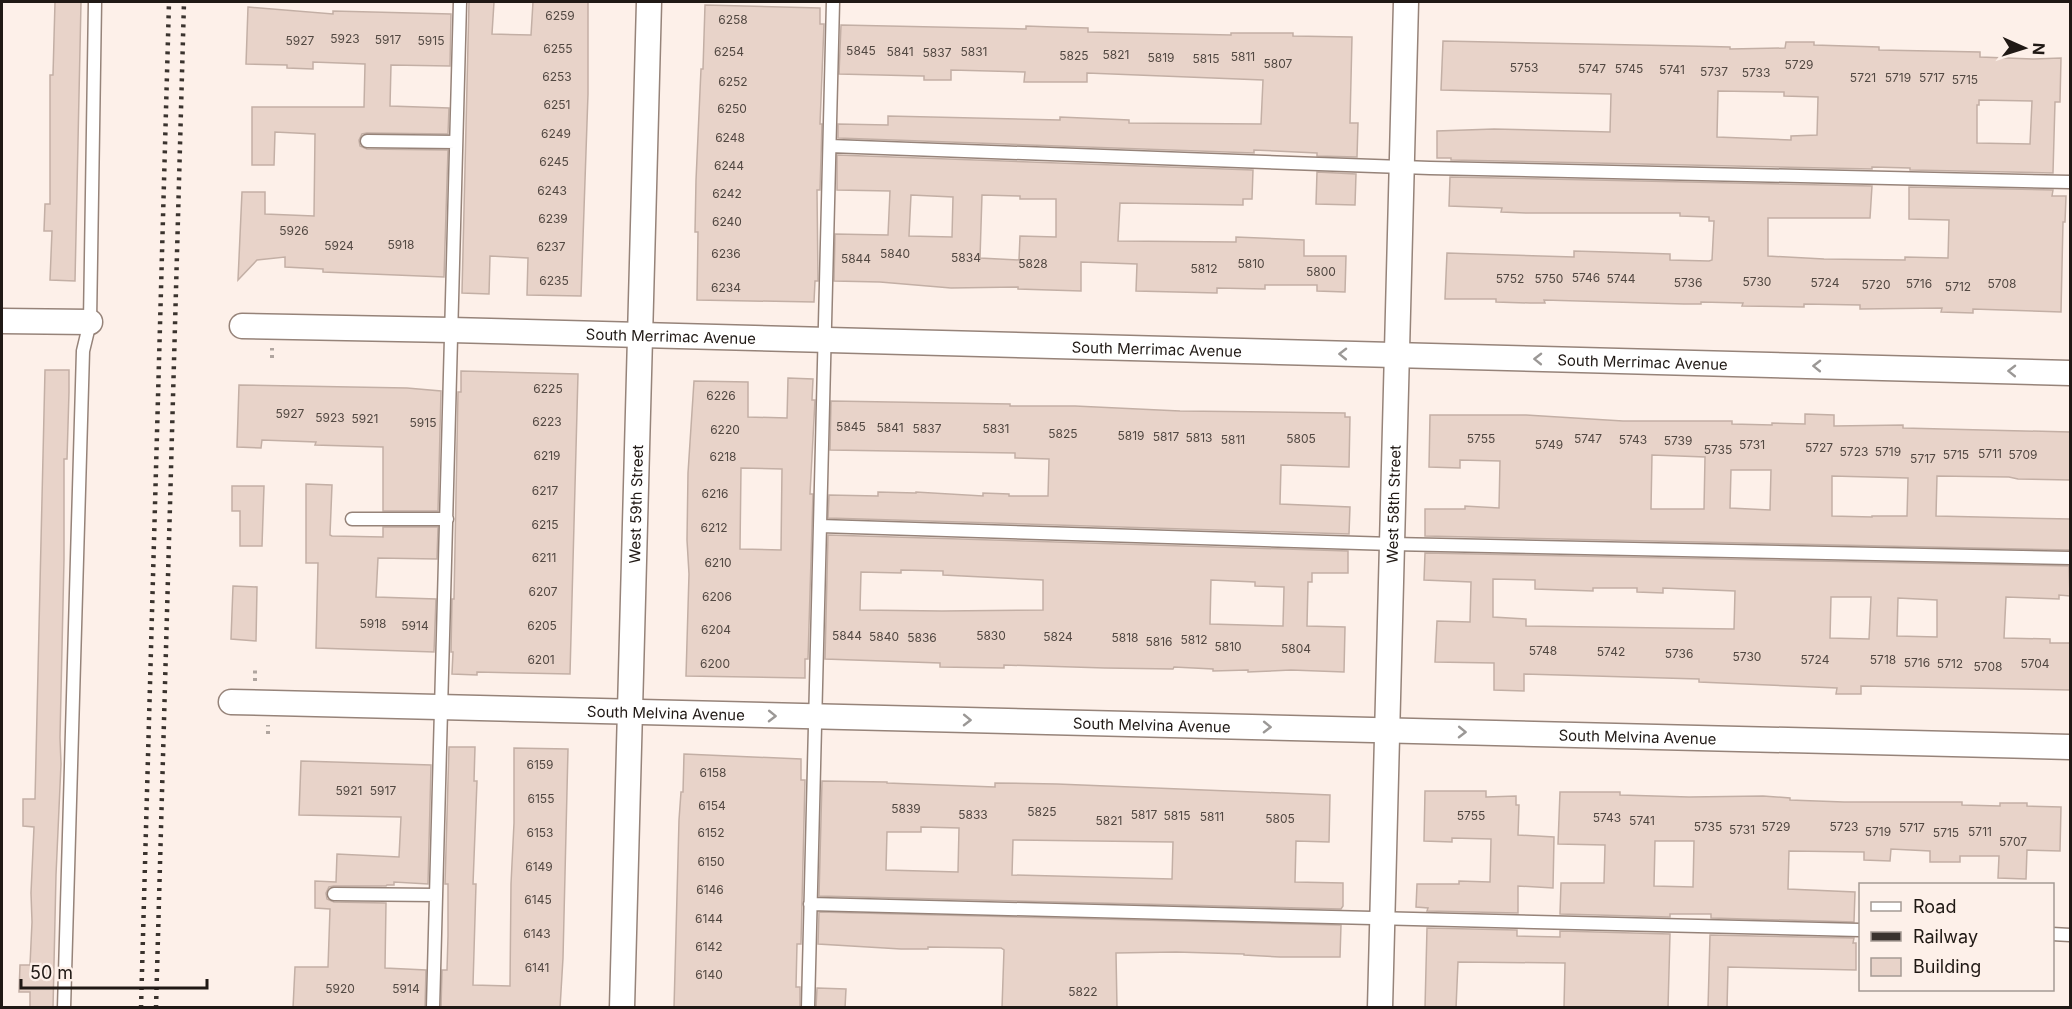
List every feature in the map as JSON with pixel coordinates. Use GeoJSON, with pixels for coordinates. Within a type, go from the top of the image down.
{"type":"FeatureCollection","features":[{"type":"Feature","properties":{"kind":"street","name":"West 59th Street"},"geometry":{"type":"LineString","coordinates":[[622,1008],[649,2]]}},
{"type":"Feature","properties":{"kind":"street","name":"West 58th Street"},"geometry":{"type":"LineString","coordinates":[[1380,1008],[1406,2]]}},
{"type":"Feature","properties":{"kind":"street"},"geometry":{"type":"LineString","coordinates":[[2,321],[90,321]]}},
{"type":"Feature","properties":{"kind":"street","name":"South Merrimac Avenue"},"geometry":{"type":"LineString","coordinates":[[242,326],[2070,373]]}},
{"type":"Feature","properties":{"kind":"street","name":"South Melvina Avenue"},"geometry":{"type":"LineString","coordinates":[[231,702],[2070,747]]}},
{"type":"Feature","properties":{"kind":"lane"},"geometry":{"type":"LineString","coordinates":[[64,1008],[83,351],[90,321],[95,2]]}},
{"type":"Feature","properties":{"kind":"lane"},"geometry":{"type":"LineString","coordinates":[[433,1008],[460,2]]}},
{"type":"Feature","properties":{"kind":"lane"},"geometry":{"type":"LineString","coordinates":[[808,1008],[833,2]]}},
{"type":"Feature","properties":{"kind":"lane"},"geometry":{"type":"LineString","coordinates":[[366,141],[456,142]]}},
{"type":"Feature","properties":{"kind":"lane"},"geometry":{"type":"LineString","coordinates":[[830,146],[1401,166],[2070,182]]}},
{"type":"Feature","properties":{"kind":"lane"},"geometry":{"type":"LineString","coordinates":[[352,519],[447,519]]}},
{"type":"Feature","properties":{"kind":"lane"},"geometry":{"type":"LineString","coordinates":[[820,526],[1392,544],[2070,558]]}},
{"type":"Feature","properties":{"kind":"lane"},"geometry":{"type":"LineString","coordinates":[[334,894],[436,896]]}},
{"type":"Feature","properties":{"kind":"lane"},"geometry":{"type":"LineString","coordinates":[[810,904],[1859,930]]}},
{"type":"Feature","properties":{"kind":"lane"},"geometry":{"type":"LineString","coordinates":[[2054,934],[2070,935]]}},
{"type":"Feature","properties":{"kind":"building"},"geometry":{"type":"Polygon","coordinates":[[[55,2],[81,2],[75,281],[50,280],[52,231],[44,231],[45,204],[50,204],[50,75],[53,75],[55,2]]]}},
{"type":"Feature","properties":{"kind":"building"},"geometry":{"type":"Polygon","coordinates":[[[469,2],[494,2],[492,34],[531,35],[533,2],[588,2],[588,94],[581,296],[527,295],[528,258],[490,256],[489,294],[462,293],[469,2]]]}},
{"type":"Feature","properties":{"kind":"building"},"geometry":{"type":"Polygon","coordinates":[[[705,5],[820,8],[820,24],[824,24],[820,124],[822,124],[820,190],[817,190],[818,281],[815,281],[814,302],[697,300],[696,180],[705,5]]]}},
{"type":"Feature","properties":{"kind":"building"},"geometry":{"type":"Polygon","coordinates":[[[248,7],[333,14],[333,11],[451,14],[450,66],[391,65],[390,106],[449,108],[448,134],[367,133],[362,134],[359,140],[360,146],[367,149],[448,150],[444,277],[323,272],[323,269],[285,267],[285,257],[257,260],[238,280],[242,192],[265,192],[265,214],[314,216],[315,134],[275,132],[274,165],[252,165],[252,107],[364,107],[365,64],[313,62],[313,69],[287,68],[287,65],[246,64],[248,7]]]}},
{"type":"Feature","properties":{"kind":"building"},"geometry":{"type":"Polygon","coordinates":[[[841,25],[1026,29],[1026,26],[1088,28],[1088,32],[1231,35],[1231,33],[1293,33],[1293,36],[1352,37],[1350,123],[1358,123],[1357,157],[1254,150],[1254,153],[838,138],[838,124],[888,125],[888,116],[1060,120],[1060,117],[1129,120],[1129,123],[1261,124],[1263,80],[1087,73],[1087,82],[1024,82],[1025,72],[951,70],[951,80],[924,80],[924,76],[839,74],[841,25]]]}},
{"type":"Feature","properties":{"kind":"building"},"geometry":{"type":"Polygon","coordinates":[[[1443,41],[1730,47],[1730,49],[1785,48],[1786,42],[1814,42],[1814,45],[1879,47],[1879,50],[1980,52],[1980,57],[2061,58],[2060,102],[2055,102],[2053,173],[1872,167],[1872,169],[1451,160],[1451,158],[1437,158],[1437,131],[1494,129],[1610,132],[1611,94],[1441,90],[1443,41]],[[1718,91],[1717,137],[1791,140],[1791,136],[1817,135],[1818,97],[1784,96],[1784,92],[1718,91]],[[1979,100],[1977,143],[2030,144],[2032,101],[1979,100]]]}},
{"type":"Feature","properties":{"kind":"building"},"geometry":{"type":"Polygon","coordinates":[[[837,155],[1253,170],[1252,199],[1243,199],[1243,205],[1120,203],[1118,241],[1236,242],[1236,237],[1304,240],[1304,256],[1346,256],[1345,292],[1317,291],[1317,285],[1265,285],[1265,289],[1217,288],[1217,293],[1136,291],[1137,264],[1081,262],[1081,291],[1018,289],[1018,287],[951,288],[834,281],[835,234],[888,235],[890,191],[837,190],[837,155]],[[911,195],[909,236],[952,237],[953,197],[911,195]],[[982,195],[980,258],[1019,260],[1020,236],[1056,237],[1056,199],[1020,199],[1020,196],[982,195]]]}},
{"type":"Feature","properties":{"kind":"building"},"geometry":{"type":"Polygon","coordinates":[[[1317,172],[1356,174],[1355,205],[1316,204],[1317,172]]]}},
{"type":"Feature","properties":{"kind":"building"},"geometry":{"type":"Polygon","coordinates":[[[1450,177],[1872,186],[1870,218],[1768,218],[1768,256],[1824,259],[1948,258],[1949,220],[1909,219],[1909,187],[2053,190],[2052,196],[2066,196],[2065,222],[2063,222],[2061,312],[1973,309],[1973,313],[1941,312],[1942,308],[1860,309],[1860,305],[1804,304],[1804,307],[1742,306],[1743,303],[1701,302],[1701,304],[1684,304],[1544,300],[1545,303],[1530,303],[1496,302],[1496,299],[1445,299],[1447,253],[1574,257],[1574,251],[1608,252],[1670,254],[1670,260],[1709,261],[1712,260],[1714,221],[1709,221],[1709,217],[1680,216],[1680,213],[1527,213],[1501,212],[1502,208],[1449,206],[1450,177]]]}},
{"type":"Feature","properties":{"kind":"building"},"geometry":{"type":"Polygon","coordinates":[[[45,370],[69,370],[67,459],[64,459],[61,764],[53,1008],[30,1008],[30,992],[19,992],[20,965],[30,965],[34,827],[23,826],[23,799],[35,799],[45,370]]]}},
{"type":"Feature","properties":{"kind":"building"},"geometry":{"type":"Polygon","coordinates":[[[461,371],[578,374],[570,674],[477,672],[477,675],[452,674],[458,392],[461,392],[461,371]]]}},
{"type":"Feature","properties":{"kind":"building"},"geometry":{"type":"Polygon","coordinates":[[[788,378],[813,379],[812,400],[815,400],[810,494],[813,494],[808,659],[805,659],[805,678],[686,676],[689,574],[688,473],[694,381],[748,382],[748,417],[787,418],[788,378]],[[741,468],[740,549],[781,550],[782,469],[741,468]]]}},
{"type":"Feature","properties":{"kind":"building"},"geometry":{"type":"Polygon","coordinates":[[[239,385],[407,388],[441,391],[438,511],[383,511],[383,447],[315,445],[316,442],[262,440],[261,448],[237,447],[239,385]]]}},
{"type":"Feature","properties":{"kind":"building"},"geometry":{"type":"Polygon","coordinates":[[[831,401],[1010,404],[1010,406],[1075,406],[1180,411],[1345,413],[1345,417],[1350,417],[1349,467],[1281,465],[1280,504],[1350,507],[1349,534],[828,518],[829,495],[878,496],[878,492],[916,492],[983,496],[983,493],[1048,496],[1049,459],[1015,458],[1015,453],[830,450],[831,401]]]}},
{"type":"Feature","properties":{"kind":"building"},"geometry":{"type":"Polygon","coordinates":[[[1805,414],[1834,415],[1834,426],[1903,425],[1903,428],[2070,432],[2070,480],[1937,476],[1936,516],[2070,519],[2070,550],[1425,536],[1425,509],[1465,509],[1465,506],[1499,508],[1500,461],[1460,460],[1460,468],[1429,467],[1430,415],[1526,415],[1623,421],[1805,424],[1805,414]],[[1652,455],[1651,509],[1704,509],[1705,457],[1652,455]],[[1731,470],[1730,508],[1770,510],[1771,470],[1731,470]],[[1832,476],[1832,516],[1907,516],[1908,478],[1832,476]]]}},
{"type":"Feature","properties":{"kind":"building"},"geometry":{"type":"Polygon","coordinates":[[[306,484],[332,485],[330,535],[332,536],[383,537],[383,527],[438,527],[437,559],[378,558],[376,597],[436,599],[434,652],[316,648],[318,563],[306,563],[306,484]]]}},
{"type":"Feature","properties":{"kind":"building"},"geometry":{"type":"Polygon","coordinates":[[[232,486],[264,486],[262,546],[240,546],[240,511],[232,511],[232,486]]]}},
{"type":"Feature","properties":{"kind":"building"},"geometry":{"type":"Polygon","coordinates":[[[828,535],[1348,551],[1348,573],[1312,573],[1312,582],[1308,582],[1307,626],[1345,627],[1344,672],[1213,671],[1213,669],[1174,667],[1173,669],[1004,665],[1004,668],[940,667],[940,663],[825,659],[828,535]],[[901,570],[901,573],[861,572],[860,610],[1043,610],[1043,580],[943,575],[943,571],[901,570]],[[1211,580],[1210,624],[1283,626],[1284,587],[1255,586],[1255,582],[1211,580]]]}},
{"type":"Feature","properties":{"kind":"building"},"geometry":{"type":"Polygon","coordinates":[[[1425,553],[2069,566],[2070,596],[2059,595],[2059,599],[2006,597],[2004,638],[2050,639],[2050,643],[2070,643],[2070,690],[1861,686],[1861,694],[1836,694],[1837,688],[1699,682],[1699,679],[1524,674],[1524,691],[1494,690],[1494,663],[1435,662],[1437,621],[1470,622],[1471,582],[1424,580],[1425,553]],[[1493,579],[1493,617],[1526,619],[1526,626],[1734,629],[1735,591],[1663,588],[1663,593],[1637,592],[1637,588],[1593,588],[1593,591],[1535,589],[1535,580],[1493,579]],[[1831,597],[1830,638],[1869,639],[1871,597],[1831,597]],[[1898,598],[1897,636],[1937,637],[1937,600],[1898,598]]]}},
{"type":"Feature","properties":{"kind":"building"},"geometry":{"type":"Polygon","coordinates":[[[233,586],[257,587],[256,641],[231,639],[233,586]]]}},
{"type":"Feature","properties":{"kind":"building"},"geometry":{"type":"Polygon","coordinates":[[[449,747],[475,747],[474,781],[477,781],[473,884],[476,884],[473,985],[510,986],[514,748],[568,749],[560,1008],[441,1008],[442,970],[447,970],[448,884],[445,884],[449,747]]]}},
{"type":"Feature","properties":{"kind":"building"},"geometry":{"type":"Polygon","coordinates":[[[684,754],[801,759],[801,780],[805,780],[801,944],[797,944],[796,987],[800,987],[800,1008],[674,1008],[679,820],[681,792],[683,792],[684,754]]]}},
{"type":"Feature","properties":{"kind":"building"},"geometry":{"type":"Polygon","coordinates":[[[301,761],[431,765],[428,884],[394,882],[394,885],[386,886],[334,886],[329,887],[326,893],[327,899],[334,902],[386,903],[385,968],[426,970],[425,1008],[293,1008],[295,967],[328,967],[330,909],[315,908],[315,881],[336,882],[337,854],[399,857],[401,817],[299,815],[301,761]]]}},
{"type":"Feature","properties":{"kind":"building"},"geometry":{"type":"Polygon","coordinates":[[[822,781],[995,787],[995,783],[1057,784],[1330,795],[1329,842],[1296,841],[1295,882],[1343,883],[1341,909],[819,896],[822,781]],[[921,827],[921,832],[887,832],[886,870],[958,872],[959,828],[921,827]],[[1013,840],[1012,875],[1172,879],[1173,842],[1013,840]]]}},
{"type":"Feature","properties":{"kind":"building"},"geometry":{"type":"Polygon","coordinates":[[[1425,791],[1486,791],[1486,797],[1516,796],[1516,805],[1519,805],[1518,835],[1554,837],[1553,888],[1518,886],[1518,913],[1427,911],[1428,908],[1416,907],[1417,884],[1459,884],[1459,881],[1490,882],[1491,839],[1452,838],[1452,842],[1424,841],[1425,791]]]}},
{"type":"Feature","properties":{"kind":"building"},"geometry":{"type":"Polygon","coordinates":[[[1560,792],[1620,792],[1620,795],[1689,797],[1763,796],[1790,798],[1790,800],[1844,802],[1962,802],[1962,805],[2000,806],[2000,803],[2027,803],[2027,806],[2061,807],[2060,851],[2027,850],[2026,879],[1998,878],[1999,856],[1960,856],[1960,862],[1930,862],[1930,851],[1891,849],[1890,861],[1864,860],[1864,852],[1789,851],[1788,889],[1855,892],[1854,922],[1711,918],[1711,914],[1670,914],[1670,917],[1560,914],[1561,883],[1604,883],[1605,845],[1558,844],[1560,792]],[[1655,841],[1654,886],[1693,887],[1694,841],[1655,841]]]}},
{"type":"Feature","properties":{"kind":"building"},"geometry":{"type":"Polygon","coordinates":[[[819,912],[1341,925],[1340,957],[1280,957],[1176,952],[1116,953],[1117,1008],[1002,1008],[1004,950],[1001,948],[901,949],[818,944],[819,912]]]}},
{"type":"Feature","properties":{"kind":"building"},"geometry":{"type":"Polygon","coordinates":[[[1427,928],[1517,930],[1517,936],[1560,937],[1560,931],[1670,934],[1668,1008],[1564,1008],[1565,963],[1458,962],[1456,1008],[1425,1008],[1427,928]]]}},
{"type":"Feature","properties":{"kind":"building"},"geometry":{"type":"Polygon","coordinates":[[[1710,935],[1854,938],[1856,970],[1728,967],[1727,1008],[1708,1008],[1710,935]]]}},
{"type":"Feature","properties":{"kind":"building"},"geometry":{"type":"Polygon","coordinates":[[[817,988],[846,989],[845,1008],[816,1008],[817,988]]]}},
{"type":"Feature","properties":{"kind":"railway"},"geometry":{"type":"LineString","coordinates":[[141,1008],[169,2]]}},
{"type":"Feature","properties":{"kind":"railway"},"geometry":{"type":"LineString","coordinates":[[156,1008],[184,2]]}}]}
